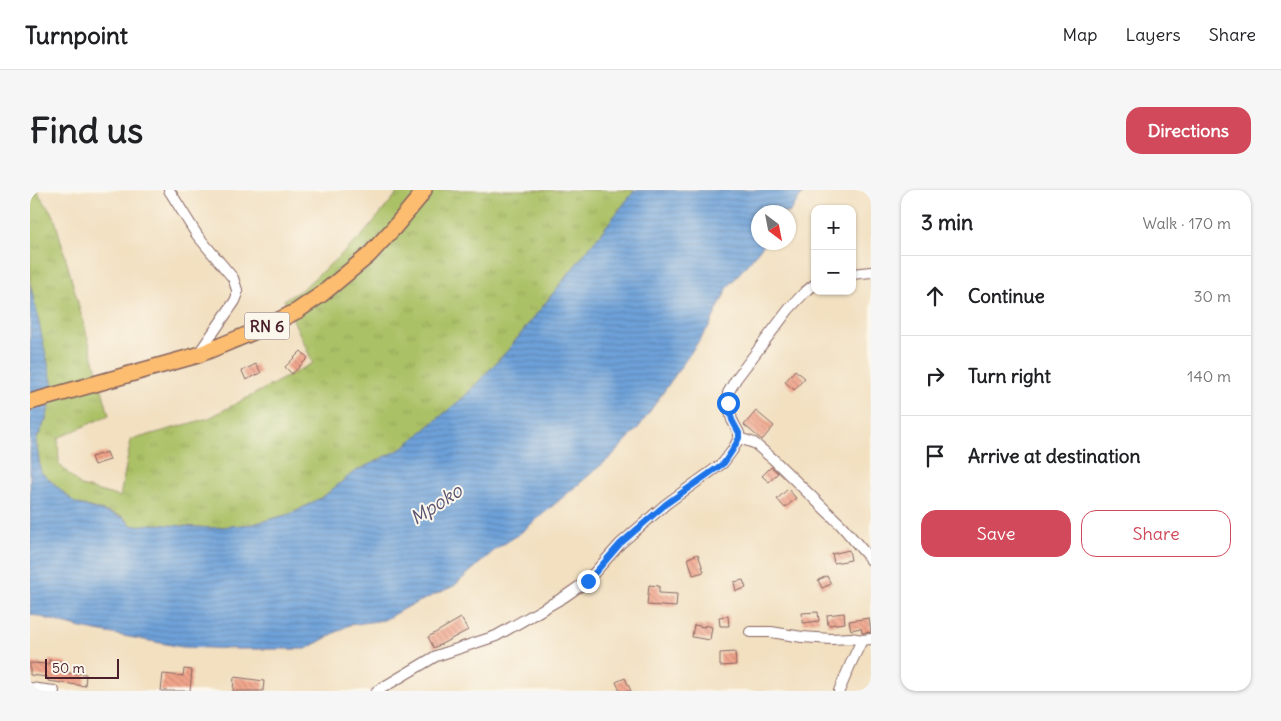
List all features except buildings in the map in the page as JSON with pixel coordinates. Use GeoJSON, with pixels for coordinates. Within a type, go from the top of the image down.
{"type":"FeatureCollection","features":[{"type":"Feature","properties":{"kind":"main road","name":"RN 6"},"geometry":{"type":"LineString","coordinates":[[30,402],[198,355],[263,328],[296,311],[322,294],[369,255],[424,190]]}},
{"type":"Feature","properties":{"kind":"street"},"geometry":{"type":"LineString","coordinates":[[169,190],[197,235],[233,278],[237,290],[235,301],[198,355]]}},
{"type":"Feature","properties":{"kind":"street"},"geometry":{"type":"LineString","coordinates":[[856,274],[871,272]]}},
{"type":"Feature","properties":{"kind":"street"},"geometry":{"type":"LineString","coordinates":[[377,691],[436,656],[496,636],[564,597],[588,581],[620,544],[666,504],[724,463],[739,438],[739,433],[732,420],[728,393],[736,379],[789,309],[811,287]]}},
{"type":"Feature","properties":{"kind":"street"},"geometry":{"type":"LineString","coordinates":[[739,438],[754,443],[773,459],[841,525],[871,560]]}},
{"type":"Feature","properties":{"kind":"street"},"geometry":{"type":"LineString","coordinates":[[750,632],[772,632],[802,637],[867,640],[851,663],[839,691]]}},
{"type":"Feature","properties":{"kind":"street"},"geometry":{"type":"LineString","coordinates":[[30,688],[54,691]]}},
{"type":"Feature","properties":{"kind":"green space"},"geometry":{"type":"Polygon","coordinates":[[[30,190],[36,190],[54,216],[109,415],[58,438],[59,464],[81,486],[120,497],[131,440],[209,418],[313,363],[284,300],[301,290],[361,237],[400,190],[635,190],[508,350],[464,397],[401,449],[354,472],[324,496],[293,513],[253,524],[211,528],[153,524],[133,526],[122,516],[75,503],[40,472],[36,441],[47,417],[35,309],[30,283],[30,190]]]}},
{"type":"Feature","properties":{"kind":"water","name":"Mpoko"},"geometry":{"type":"Polygon","coordinates":[[[635,190],[805,190],[795,205],[751,205],[751,250],[759,250],[728,287],[710,325],[639,427],[612,456],[518,535],[496,549],[454,586],[403,609],[384,620],[349,625],[306,649],[182,647],[81,628],[30,614],[30,283],[53,386],[47,417],[36,441],[41,472],[75,503],[122,517],[133,526],[153,524],[211,528],[253,524],[293,513],[324,496],[354,472],[401,449],[464,397],[508,350],[635,190]]]}},
{"type":"Feature","properties":{"kind":"route"},"geometry":{"type":"LineString","coordinates":[[588,581],[620,544],[666,504],[724,463],[739,438],[728,403]]}}]}
